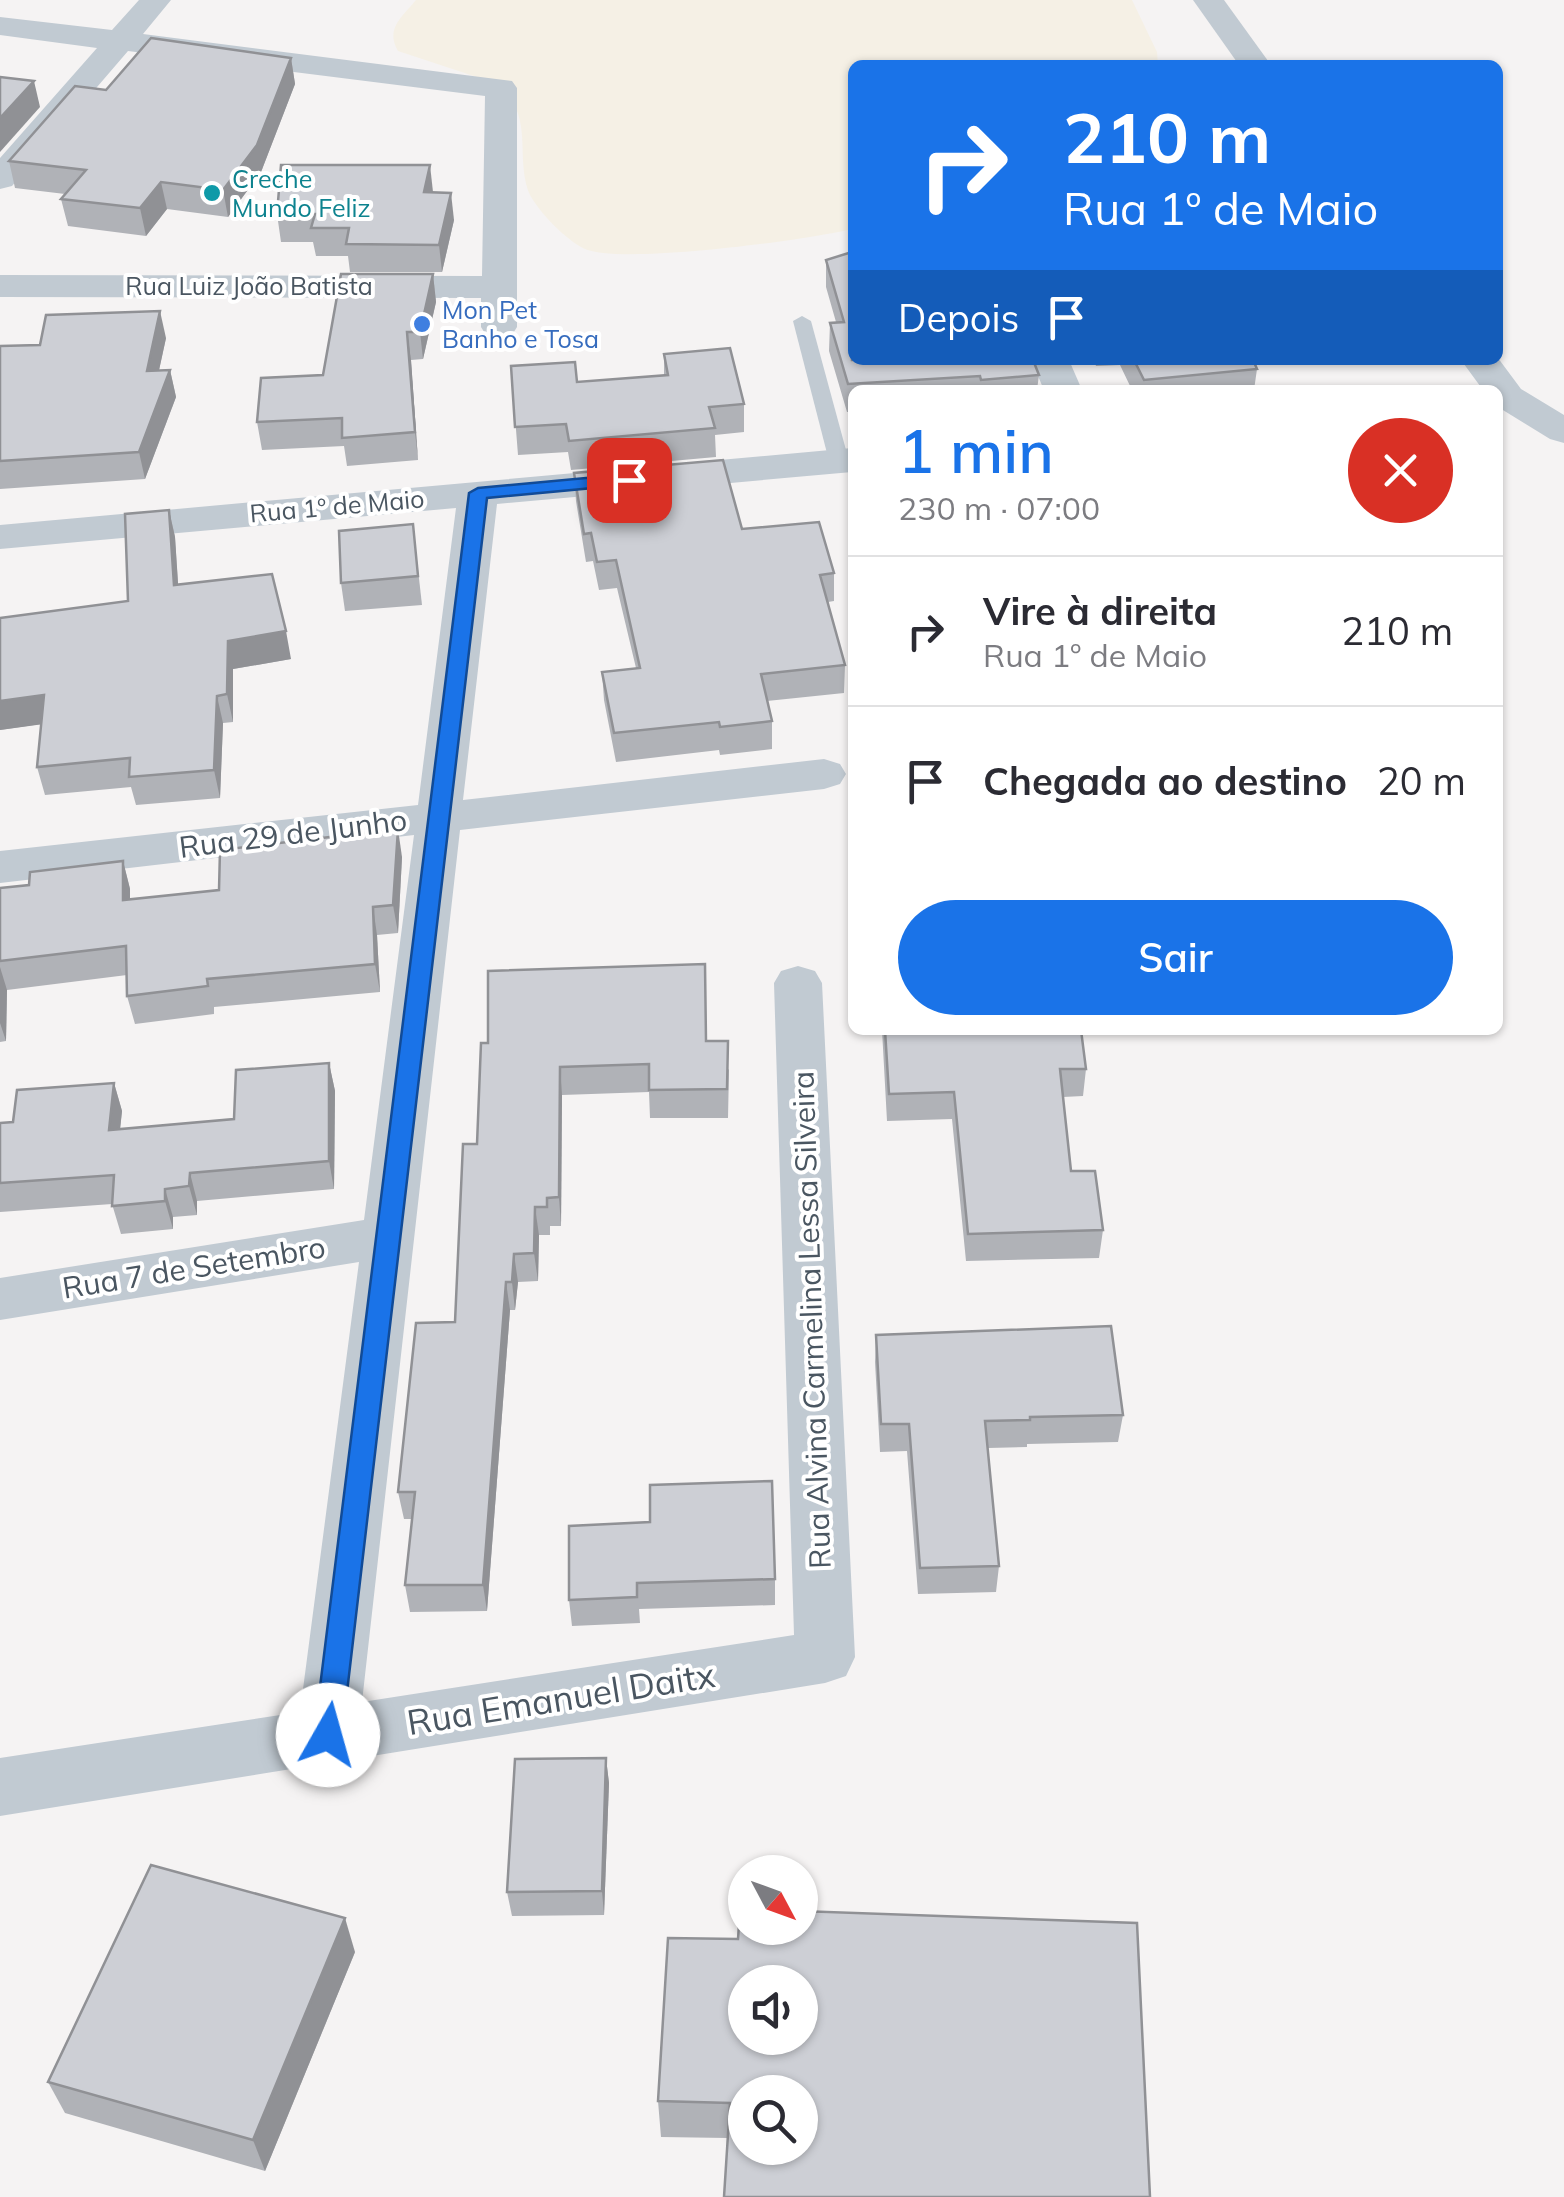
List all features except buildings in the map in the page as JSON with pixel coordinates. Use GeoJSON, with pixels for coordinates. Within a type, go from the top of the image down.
{"type":"FeatureCollection","features":[{"type":"Feature","properties":{"kind":"street"},"geometry":{"type":"LineString","coordinates":[[0,179],[156,0]]}},
{"type":"Feature","properties":{"kind":"street"},"geometry":{"type":"LineString","coordinates":[[1208,0],[1250,60]]}},
{"type":"Feature","properties":{"kind":"street"},"geometry":{"type":"LineString","coordinates":[[0,26],[501,88],[499,327]]}},
{"type":"Feature","properties":{"kind":"street","name":"Rua Luiz João Batista"},"geometry":{"type":"LineString","coordinates":[[0,286],[498,287]]}},
{"type":"Feature","properties":{"kind":"street"},"geometry":{"type":"LineString","coordinates":[[1503,398],[1564,431]]}},
{"type":"Feature","properties":{"kind":"street","name":"Rua 1º de Maio"},"geometry":{"type":"LineString","coordinates":[[0,538],[846,461]]}},
{"type":"Feature","properties":{"kind":"street"},"geometry":{"type":"LineString","coordinates":[[328,1735],[478,493]]}},
{"type":"Feature","properties":{"kind":"street","name":"Rua 29 de Junho"},"geometry":{"type":"LineString","coordinates":[[0,867],[824,774]]}},
{"type":"Feature","properties":{"kind":"street","name":"Rua Alvina Carmelina Lessa Silveira"},"geometry":{"type":"LineString","coordinates":[[798,983],[825,1657]]}},
{"type":"Feature","properties":{"kind":"street","name":"Rua 7 de Setembro"},"geometry":{"type":"LineString","coordinates":[[0,1300],[388,1237]]}},
{"type":"Feature","properties":{"kind":"street","name":"Rua Emanuel Daitx"},"geometry":{"type":"LineString","coordinates":[[0,1787],[825,1657]]}},
{"type":"Feature","properties":{"kind":"lane"},"geometry":{"type":"LineString","coordinates":[[802,321],[846,461]]}},
{"type":"Feature","properties":{"kind":"sand"},"geometry":{"type":"Polygon","coordinates":[[[416,0],[1132,0],[1158,60],[848,60],[848,230],[716,249],[605,253],[585,249],[570,240],[534,202],[524,174],[520,121],[501,85],[398,51],[393,36],[416,0]]]}},
{"type":"Feature","properties":{"kind":"place","name":"Creche Mundo Feliz"},"geometry":{"type":"Point","coordinates":[212,193]}},
{"type":"Feature","properties":{"kind":"place","name":"Mon Pet Banho e Tosa"},"geometry":{"type":"Point","coordinates":[422,324]}},
{"type":"Feature","properties":{"kind":"route"},"geometry":{"type":"LineString","coordinates":[[328,1735],[478,493],[629,480]]}}]}
